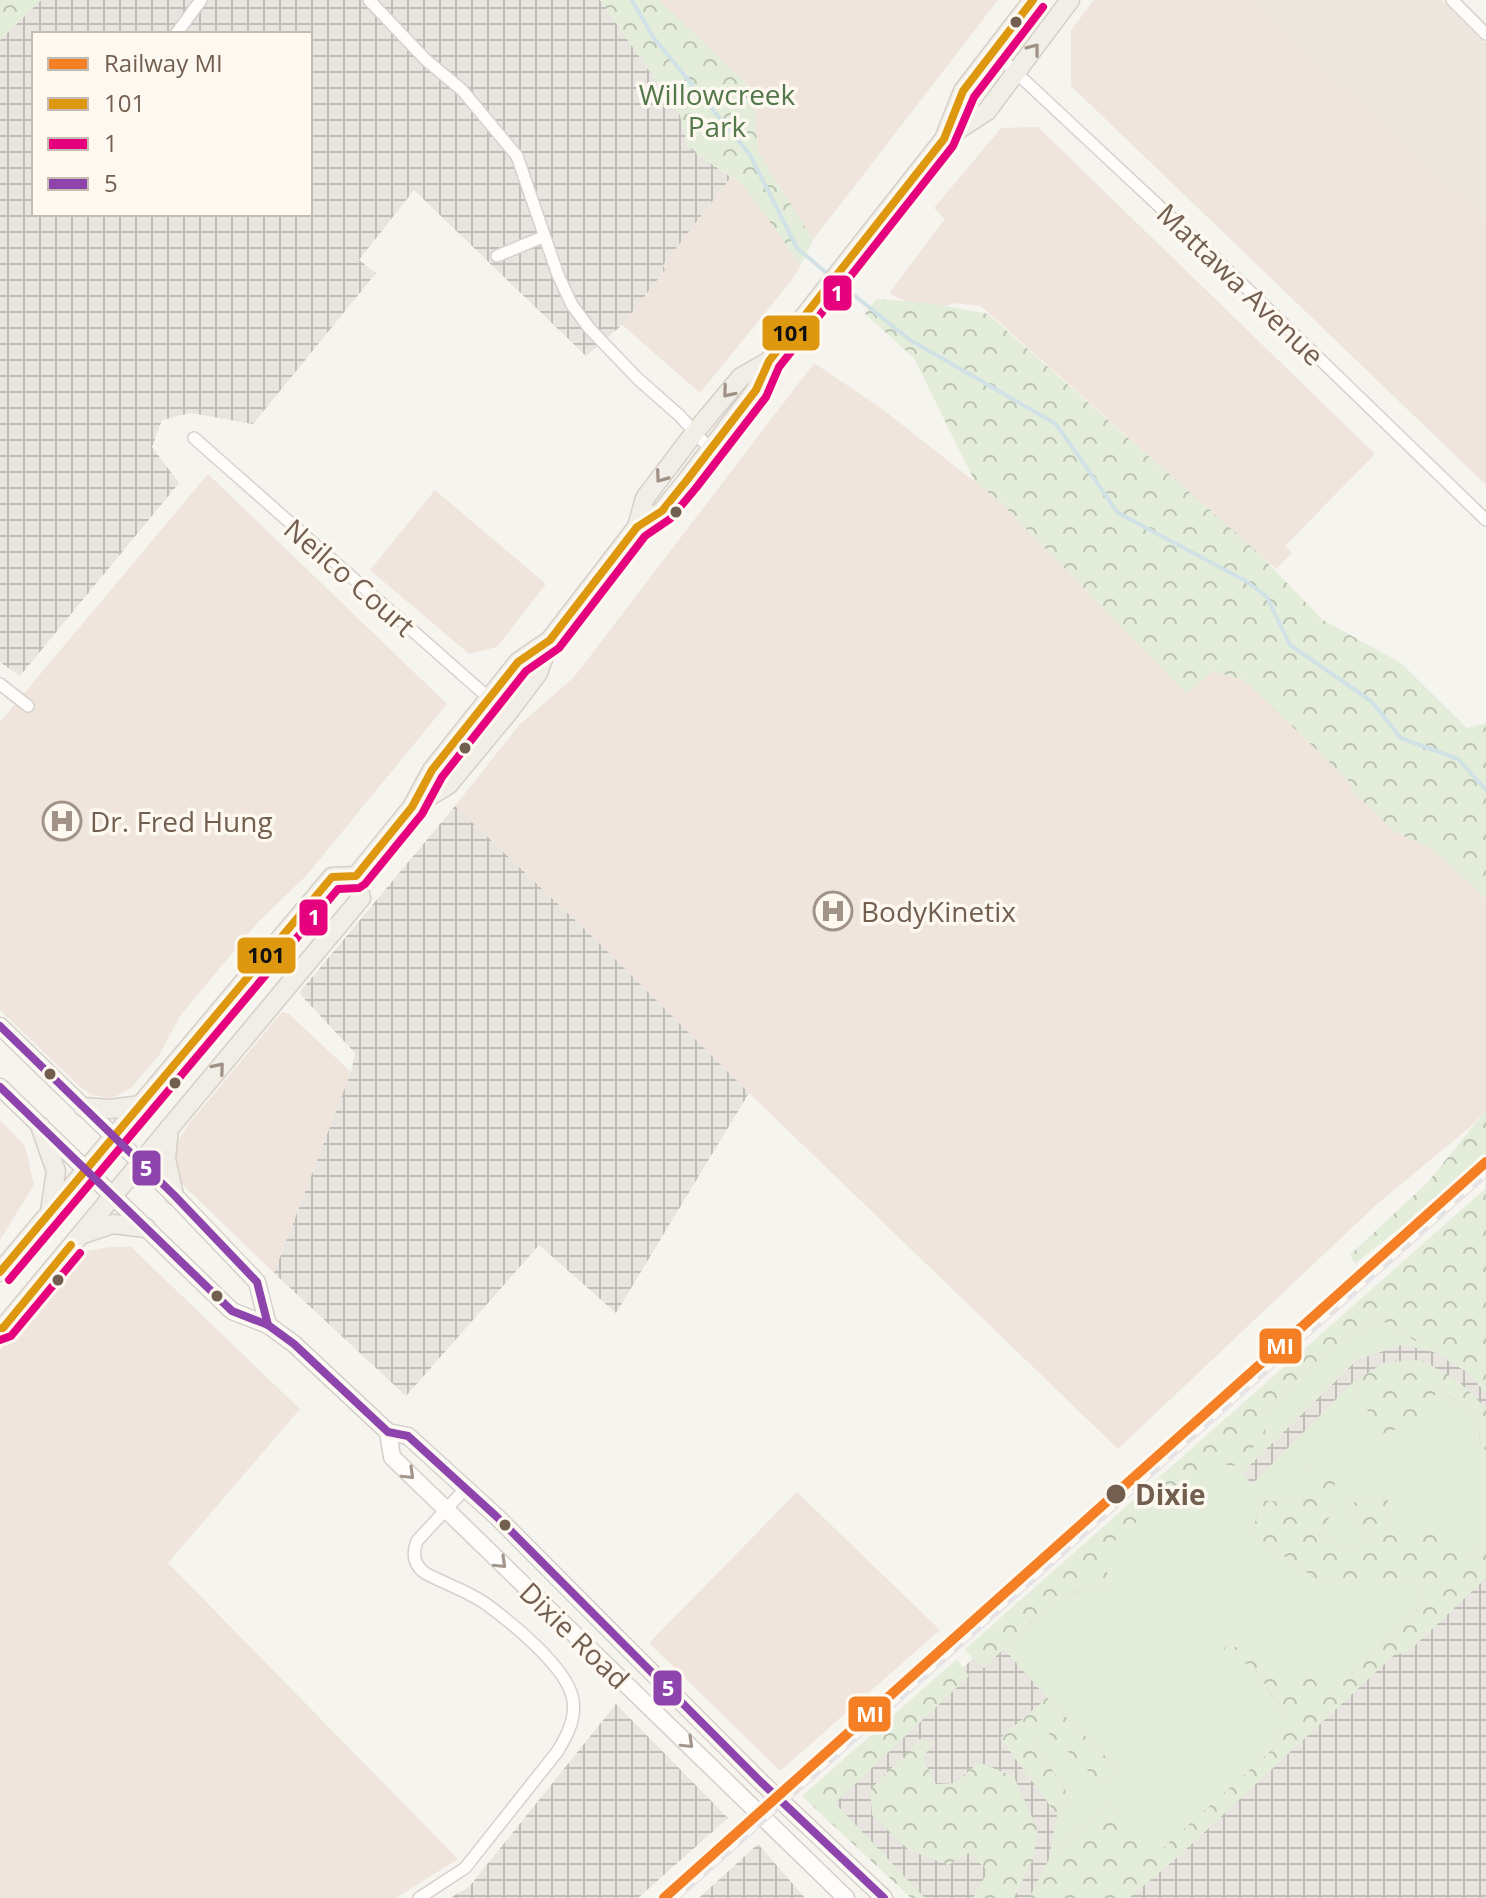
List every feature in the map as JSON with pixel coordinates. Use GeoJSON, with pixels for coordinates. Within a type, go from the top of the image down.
{"type":"FeatureCollection","features":[{"type":"Feature","properties":{"kind":"main road"},"geometry":{"type":"LineString","coordinates":[[412,807],[448,785],[538,673],[550,640],[637,527],[662,511],[711,450],[756,390],[769,361],[944,139],[963,91],[1033,0]]}},
{"type":"Feature","properties":{"kind":"main road"},"geometry":{"type":"LineString","coordinates":[[944,139],[987,111],[1070,0]]}},
{"type":"Feature","properties":{"kind":"main road"},"geometry":{"type":"LineString","coordinates":[[637,527],[645,498],[695,432],[741,377],[769,361]]}},
{"type":"Feature","properties":{"kind":"main road"},"geometry":{"type":"LineString","coordinates":[[0,1272],[332,877],[356,876],[412,807],[432,770],[518,662],[550,640]]}},
{"type":"Feature","properties":{"kind":"main road"},"geometry":{"type":"LineString","coordinates":[[0,1328],[361,898],[356,876]]}},
{"type":"Feature","properties":{"kind":"main road"},"geometry":{"type":"LineString","coordinates":[[0,1026],[174,1195],[257,1282],[268,1325]]}},
{"type":"Feature","properties":{"kind":"main road","name":"Dixie Road"},"geometry":{"type":"LineString","coordinates":[[0,1087],[232,1311],[268,1325],[294,1344],[388,1432],[408,1436],[497,1517],[761,1782],[884,1898]]}},
{"type":"Feature","properties":{"kind":"main road"},"geometry":{"type":"LineString","coordinates":[[83,1107],[110,1109],[141,1105]]}},
{"type":"Feature","properties":{"kind":"main road"},"geometry":{"type":"LineString","coordinates":[[40,1126],[56,1171],[50,1214]]}},
{"type":"Feature","properties":{"kind":"main road"},"geometry":{"type":"LineString","coordinates":[[169,1128],[166,1159],[174,1195]]}},
{"type":"Feature","properties":{"kind":"main road"},"geometry":{"type":"LineString","coordinates":[[77,1237],[113,1224],[146,1228]]}},
{"type":"Feature","properties":{"kind":"main road","name":"Dixie Road"},"geometry":{"type":"LineString","coordinates":[[388,1432],[392,1457],[846,1898]]}},
{"type":"Feature","properties":{"kind":"street"},"geometry":{"type":"LineString","coordinates":[[177,32],[201,0]]}},
{"type":"Feature","properties":{"kind":"street"},"geometry":{"type":"LineString","coordinates":[[369,0],[426,60],[462,90],[517,156],[543,237],[572,305],[590,329],[711,450]]}},
{"type":"Feature","properties":{"kind":"street"},"geometry":{"type":"LineString","coordinates":[[1452,0],[1486,34]]}},
{"type":"Feature","properties":{"kind":"street","name":"Mattawa Avenue"},"geometry":{"type":"LineString","coordinates":[[993,51],[1486,520]]}},
{"type":"Feature","properties":{"kind":"street"},"geometry":{"type":"LineString","coordinates":[[497,256],[543,237]]}},
{"type":"Feature","properties":{"kind":"street","name":"Neilco Court"},"geometry":{"type":"LineString","coordinates":[[194,438],[507,714]]}},
{"type":"Feature","properties":{"kind":"street"},"geometry":{"type":"LineString","coordinates":[[0,684],[28,706]]}},
{"type":"Feature","properties":{"kind":"street"},"geometry":{"type":"LineString","coordinates":[[419,1898],[465,1868],[557,1752],[568,1735],[573,1716],[569,1686],[552,1661],[486,1604],[425,1573],[418,1566],[414,1556],[415,1546],[464,1490]]}},
{"type":"Feature","properties":{"kind":"shaded area"},"geometry":{"type":"Polygon","coordinates":[[[41,0],[600,0],[680,115],[688,148],[731,177],[663,265],[665,270],[622,325],[586,356],[414,190],[359,260],[376,273],[253,424],[191,413],[162,420],[152,447],[179,483],[20,676],[0,662],[0,40],[41,0]]]}},
{"type":"Feature","properties":{"kind":"shaded area"},"geometry":{"type":"Polygon","coordinates":[[[659,0],[998,0],[813,240],[758,152],[753,90],[659,0]]]}},
{"type":"Feature","properties":{"kind":"shaded area"},"geometry":{"type":"Polygon","coordinates":[[[1094,0],[1250,0],[1486,220],[1486,485],[1071,86],[1071,30],[1094,0]]]}},
{"type":"Feature","properties":{"kind":"shaded area"},"geometry":{"type":"Polygon","coordinates":[[[1250,0],[1442,0],[1486,44],[1486,220],[1250,0]]]}},
{"type":"Feature","properties":{"kind":"shaded area"},"geometry":{"type":"Polygon","coordinates":[[[1038,127],[1375,454],[1285,546],[1292,553],[1276,569],[981,306],[952,303],[930,314],[889,293],[945,219],[934,208],[1001,128],[1038,127]]]}},
{"type":"Feature","properties":{"kind":"shaded area"},"geometry":{"type":"Polygon","coordinates":[[[731,177],[743,185],[801,265],[700,393],[622,325],[665,270],[662,266],[731,177]]]}},
{"type":"Feature","properties":{"kind":"shaded area"},"geometry":{"type":"Polygon","coordinates":[[[814,363],[881,408],[999,501],[1186,693],[1213,671],[1244,680],[1348,780],[1353,792],[1395,831],[1432,849],[1486,899],[1486,1110],[1470,1127],[1376,1205],[1118,1449],[455,806],[519,725],[574,677],[814,363]]]}},
{"type":"Feature","properties":{"kind":"shaded area"},"geometry":{"type":"Polygon","coordinates":[[[208,474],[447,704],[306,876],[258,922],[180,1016],[160,1054],[132,1087],[107,1098],[92,1095],[80,1087],[0,1010],[0,722],[208,474]]]}},
{"type":"Feature","properties":{"kind":"shaded area"},"geometry":{"type":"Polygon","coordinates":[[[435,490],[546,584],[497,647],[469,654],[370,570],[435,490]]]}},
{"type":"Feature","properties":{"kind":"shaded area"},"geometry":{"type":"Polygon","coordinates":[[[455,806],[597,941],[749,1093],[616,1313],[539,1245],[406,1396],[274,1273],[351,1072],[355,1053],[299,993],[455,806]]]}},
{"type":"Feature","properties":{"kind":"shaded area"},"geometry":{"type":"Polygon","coordinates":[[[282,1012],[289,1014],[351,1072],[274,1273],[183,1185],[178,1174],[176,1154],[179,1139],[188,1125],[282,1012]]]}},
{"type":"Feature","properties":{"kind":"shaded area"},"geometry":{"type":"Polygon","coordinates":[[[0,1120],[25,1146],[34,1185],[0,1240],[0,1120]]]}},
{"type":"Feature","properties":{"kind":"shaded area"},"geometry":{"type":"Polygon","coordinates":[[[1486,1204],[1486,1898],[923,1898],[818,1796],[1486,1204]]]}},
{"type":"Feature","properties":{"kind":"shaded area"},"geometry":{"type":"Polygon","coordinates":[[[131,1247],[300,1409],[168,1563],[458,1859],[396,1898],[0,1898],[0,1350],[81,1252],[131,1247]]]}},
{"type":"Feature","properties":{"kind":"shaded area"},"geometry":{"type":"Polygon","coordinates":[[[797,1492],[940,1630],[780,1771],[649,1643],[797,1492]]]}},
{"type":"Feature","properties":{"kind":"shaded area"},"geometry":{"type":"Polygon","coordinates":[[[616,1704],[728,1818],[638,1898],[450,1898],[469,1887],[616,1704]]]}},
{"type":"Feature","properties":{"kind":"shaded area"},"geometry":{"type":"Polygon","coordinates":[[[758,1844],[805,1898],[699,1898],[758,1844]]]}},
{"type":"Feature","properties":{"kind":"green space"},"geometry":{"type":"Polygon","coordinates":[[[0,0],[41,0],[0,40],[0,0]]]}},
{"type":"Feature","properties":{"kind":"green space","name":"Willowcreek Park"},"geometry":{"type":"Polygon","coordinates":[[[600,0],[659,0],[753,90],[758,152],[813,240],[801,265],[743,185],[688,148],[680,115],[600,0]]]}},
{"type":"Feature","properties":{"kind":"green space"},"geometry":{"type":"Polygon","coordinates":[[[876,299],[930,303],[988,314],[1254,549],[1323,620],[1401,663],[1467,728],[1486,723],[1486,899],[1432,849],[1395,832],[1353,792],[1348,780],[1244,680],[1213,671],[1186,693],[999,501],[975,482],[914,358],[865,314],[876,299]]]}},
{"type":"Feature","properties":{"kind":"green space"},"geometry":{"type":"Polygon","coordinates":[[[1486,1110],[1486,1159],[1355,1264],[1350,1255],[1428,1182],[1486,1110]]]}},
{"type":"Feature","properties":{"kind":"green space"},"geometry":{"type":"Polygon","coordinates":[[[1486,1188],[1486,1393],[1465,1371],[1378,1318],[1332,1347],[1260,1414],[1266,1433],[1237,1466],[1206,1462],[1102,1552],[1110,1584],[1059,1596],[984,1668],[964,1650],[1486,1188]]]}},
{"type":"Feature","properties":{"kind":"green space"},"geometry":{"type":"Polygon","coordinates":[[[1378,1318],[1434,1352],[1402,1345],[1357,1360],[1242,1473],[1252,1484],[1352,1383],[1382,1434],[1437,1389],[1477,1414],[1480,1443],[1486,1451],[1486,1546],[1473,1555],[1428,1533],[1386,1534],[1388,1497],[1345,1504],[1370,1536],[1354,1549],[1317,1538],[1334,1509],[1309,1467],[1302,1504],[1260,1500],[1253,1534],[1319,1581],[1422,1583],[1416,1612],[1328,1696],[1269,1676],[1251,1663],[1286,1717],[1273,1749],[1154,1857],[1110,1804],[1049,1859],[1057,1815],[1070,1798],[1034,1742],[1043,1727],[1102,1784],[1117,1768],[1047,1698],[1004,1649],[1059,1596],[1110,1584],[1101,1552],[1332,1347],[1378,1318]]]}},
{"type":"Feature","properties":{"kind":"green space"},"geometry":{"type":"Polygon","coordinates":[[[1422,1360],[1458,1381],[1486,1408],[1486,1451],[1480,1443],[1477,1414],[1438,1389],[1421,1422],[1381,1434],[1352,1383],[1385,1362],[1422,1360]]]}},
{"type":"Feature","properties":{"kind":"green space"},"geometry":{"type":"Polygon","coordinates":[[[1308,1467],[1335,1477],[1334,1509],[1317,1538],[1354,1549],[1370,1536],[1345,1504],[1388,1497],[1386,1534],[1428,1532],[1473,1555],[1486,1546],[1486,1578],[1408,1652],[1394,1655],[1180,1855],[1129,1898],[1029,1898],[1049,1859],[1110,1804],[1154,1856],[1273,1749],[1286,1716],[1251,1663],[1218,1668],[1225,1647],[1252,1647],[1269,1675],[1302,1667],[1328,1696],[1416,1612],[1422,1583],[1319,1581],[1253,1534],[1260,1500],[1302,1504],[1308,1467]]]}},
{"type":"Feature","properties":{"kind":"green space"},"geometry":{"type":"Polygon","coordinates":[[[957,1659],[969,1676],[835,1803],[925,1898],[911,1898],[802,1796],[957,1659]]]}},
{"type":"Feature","properties":{"kind":"green space"},"geometry":{"type":"Polygon","coordinates":[[[1047,1698],[1117,1768],[1102,1784],[1043,1728],[1034,1742],[1070,1798],[1057,1815],[1000,1738],[1047,1698]]]}},
{"type":"Feature","properties":{"kind":"green space"},"geometry":{"type":"Polygon","coordinates":[[[920,1739],[933,1742],[923,1759],[936,1784],[955,1783],[979,1762],[1014,1777],[1038,1830],[1033,1859],[1014,1898],[973,1898],[988,1871],[969,1853],[948,1865],[909,1850],[872,1815],[870,1790],[920,1739]]]}},
{"type":"Feature","properties":{"kind":"waterway"},"geometry":{"type":"LineString","coordinates":[[632,0],[653,37],[750,155],[797,248],[829,275]]}},
{"type":"Feature","properties":{"kind":"waterway"},"geometry":{"type":"LineString","coordinates":[[839,283],[910,340],[1056,424],[1118,513],[1246,581],[1267,597],[1290,645],[1371,701],[1401,738],[1458,759],[1486,790]]}},
{"type":"Feature","properties":{"kind":"railway"},"geometry":{"type":"LineString","coordinates":[[676,1898],[1486,1174]]}},
{"type":"Feature","properties":{"kind":"rail line","name":"MI"},"geometry":{"type":"LineString","coordinates":[[664,1898],[1486,1162]]}},
{"type":"Feature","properties":{"kind":"transit line","name":"101"},"geometry":{"type":"LineString","coordinates":[[0,1272],[332,877],[356,876],[412,807],[432,770],[518,662],[550,640],[637,527],[662,511],[756,390],[769,361],[944,139],[963,91],[1033,0]]}},
{"type":"Feature","properties":{"kind":"transit line","name":"1"},"geometry":{"type":"LineString","coordinates":[[9,1280],[338,889],[359,888],[365,884],[422,814],[442,777],[526,671],[559,648],[645,536],[670,519],[696,488],[766,397],[779,367],[953,146],[974,97],[1043,7]]}},
{"type":"Feature","properties":{"kind":"transit line","name":"5"},"geometry":{"type":"LineString","coordinates":[[0,1026],[174,1195],[257,1282],[268,1325]]}},
{"type":"Feature","properties":{"kind":"transit line","name":"5"},"geometry":{"type":"LineString","coordinates":[[0,1087],[232,1311],[268,1325],[294,1344],[388,1432],[408,1436],[497,1517],[761,1782],[884,1898]]}},
{"type":"Feature","properties":{"kind":"transit line","name":"101"},"geometry":{"type":"LineString","coordinates":[[0,1328],[71,1245]]}},
{"type":"Feature","properties":{"kind":"transit line","name":"1"},"geometry":{"type":"LineString","coordinates":[[0,1340],[11,1336],[80,1253]]}},
{"type":"Feature","properties":{"kind":"place","name":"Dr. Fred Hung"},"geometry":{"type":"Point","coordinates":[62,821]}},
{"type":"Feature","properties":{"kind":"place","name":"BodyKinetix"},"geometry":{"type":"Point","coordinates":[833,911]}},
{"type":"Feature","properties":{"kind":"place","name":"Dixie"},"geometry":{"type":"Point","coordinates":[1116,1494]}}]}
